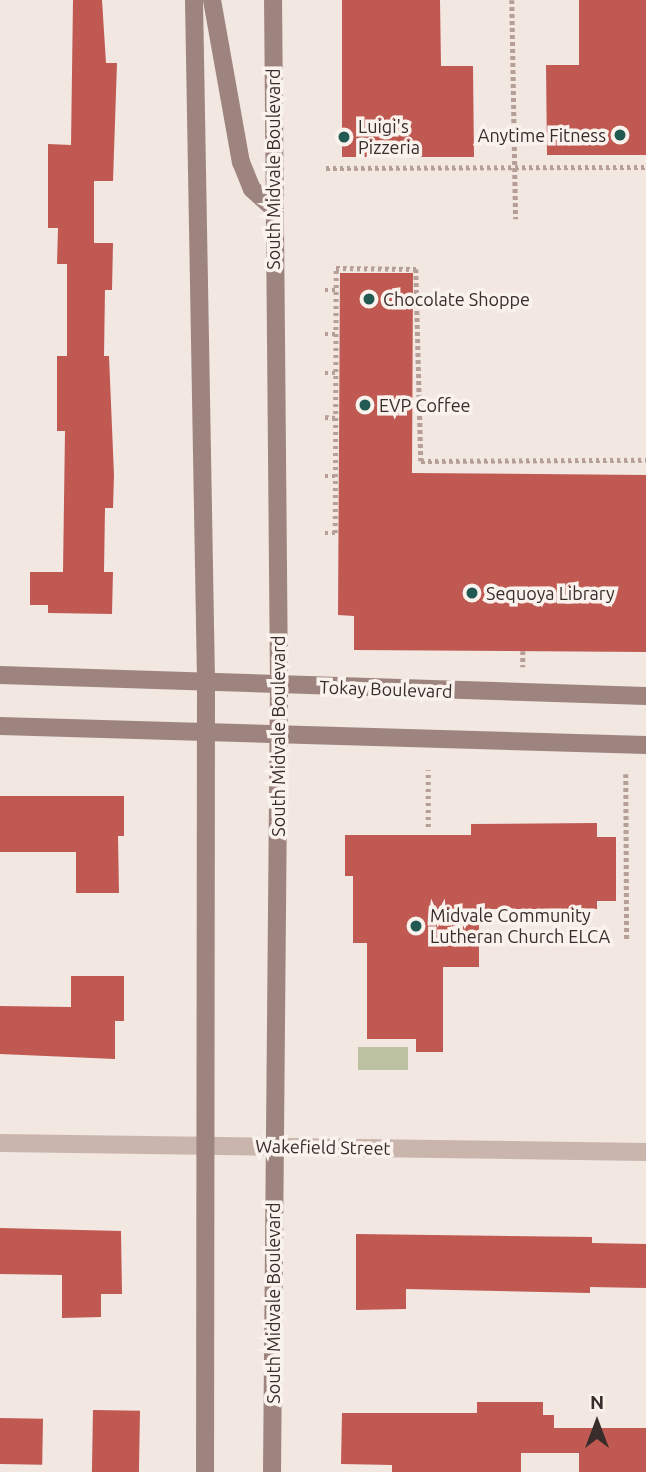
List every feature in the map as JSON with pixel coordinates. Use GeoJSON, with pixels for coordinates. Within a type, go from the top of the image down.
{"type":"FeatureCollection","features":[{"type":"Feature","properties":{"kind":"main road"},"geometry":{"type":"LineString","coordinates":[[194,0],[206,680],[205,1472]]}},
{"type":"Feature","properties":{"kind":"main road"},"geometry":{"type":"LineString","coordinates":[[212,0],[242,162],[251,189],[272,207]]}},
{"type":"Feature","properties":{"kind":"main road","name":"South Midvale Boulevard"},"geometry":{"type":"LineString","coordinates":[[272,0],[272,207],[279,683],[272,1472]]}},
{"type":"Feature","properties":{"kind":"main road","name":"Tokay Boulevard"},"geometry":{"type":"LineString","coordinates":[[0,675],[646,696]]}},
{"type":"Feature","properties":{"kind":"main road"},"geometry":{"type":"LineString","coordinates":[[0,726],[646,745]]}},
{"type":"Feature","properties":{"kind":"street","name":"Wakefield Street"},"geometry":{"type":"LineString","coordinates":[[0,1143],[646,1152]]}},
{"type":"Feature","properties":{"kind":"path"},"geometry":{"type":"LineString","coordinates":[[512,0],[516,219]]}},
{"type":"Feature","properties":{"kind":"path"},"geometry":{"type":"LineString","coordinates":[[326,168],[646,167]]}},
{"type":"Feature","properties":{"kind":"path"},"geometry":{"type":"LineString","coordinates":[[325,533],[335,533],[336,268],[416,269],[421,461],[646,460]]}},
{"type":"Feature","properties":{"kind":"path"},"geometry":{"type":"LineString","coordinates":[[326,290],[336,290]]}},
{"type":"Feature","properties":{"kind":"path"},"geometry":{"type":"LineString","coordinates":[[326,334],[336,334]]}},
{"type":"Feature","properties":{"kind":"path"},"geometry":{"type":"LineString","coordinates":[[326,373],[335,373]]}},
{"type":"Feature","properties":{"kind":"path"},"geometry":{"type":"LineString","coordinates":[[325,417],[335,418]]}},
{"type":"Feature","properties":{"kind":"path"},"geometry":{"type":"LineString","coordinates":[[325,476],[335,476]]}},
{"type":"Feature","properties":{"kind":"path"},"geometry":{"type":"LineString","coordinates":[[523,651],[523,667]]}},
{"type":"Feature","properties":{"kind":"path"},"geometry":{"type":"LineString","coordinates":[[428,770],[428,827]]}},
{"type":"Feature","properties":{"kind":"path"},"geometry":{"type":"LineString","coordinates":[[626,774],[627,940]]}},
{"type":"Feature","properties":{"kind":"green space"},"geometry":{"type":"Polygon","coordinates":[[[358,1047],[408,1047],[408,1070],[358,1070],[358,1047]]]}},
{"type":"Feature","properties":{"kind":"building"},"geometry":{"type":"Polygon","coordinates":[[[73,0],[102,0],[106,63],[117,63],[113,181],[94,181],[94,243],[113,243],[112,290],[105,290],[104,356],[109,356],[114,475],[113,508],[105,508],[104,572],[113,572],[112,614],[48,613],[48,605],[30,605],[30,572],[63,572],[65,431],[57,431],[57,356],[67,356],[67,264],[57,264],[58,228],[48,228],[48,144],[71,145],[73,0]]]}},
{"type":"Feature","properties":{"kind":"building"},"geometry":{"type":"Polygon","coordinates":[[[342,0],[440,0],[441,66],[473,66],[474,157],[342,157],[342,0]]]}},
{"type":"Feature","properties":{"kind":"building"},"geometry":{"type":"Polygon","coordinates":[[[579,0],[646,0],[646,155],[547,155],[546,65],[579,65],[579,0]]]}},
{"type":"Feature","properties":{"kind":"building"},"geometry":{"type":"Polygon","coordinates":[[[340,273],[413,273],[412,473],[646,475],[646,652],[354,650],[354,616],[338,615],[340,273]]]}},
{"type":"Feature","properties":{"kind":"building"},"geometry":{"type":"Polygon","coordinates":[[[0,796],[124,796],[124,836],[118,836],[119,893],[76,893],[76,852],[0,852],[0,796]]]}},
{"type":"Feature","properties":{"kind":"building","name":"Midvale Community Lutheran Church ELCA"},"geometry":{"type":"Polygon","coordinates":[[[597,823],[597,837],[616,837],[616,901],[597,901],[597,909],[479,909],[479,967],[443,967],[443,1052],[416,1052],[416,1039],[367,1039],[367,943],[353,943],[353,876],[345,876],[345,835],[471,835],[471,824],[597,823]]]}},
{"type":"Feature","properties":{"kind":"building"},"geometry":{"type":"Polygon","coordinates":[[[71,976],[124,976],[124,1021],[115,1021],[115,1059],[0,1054],[0,1006],[71,1007],[71,976]]]}},
{"type":"Feature","properties":{"kind":"building"},"geometry":{"type":"Polygon","coordinates":[[[0,1228],[121,1231],[122,1294],[101,1294],[101,1317],[62,1318],[62,1275],[0,1274],[0,1228]]]}},
{"type":"Feature","properties":{"kind":"building"},"geometry":{"type":"Polygon","coordinates":[[[356,1234],[592,1237],[592,1243],[646,1244],[646,1288],[590,1287],[590,1293],[406,1289],[406,1309],[356,1310],[356,1234]]]}},
{"type":"Feature","properties":{"kind":"building"},"geometry":{"type":"Polygon","coordinates":[[[477,1402],[543,1402],[543,1415],[554,1415],[554,1428],[646,1428],[646,1472],[579,1472],[579,1453],[521,1453],[521,1472],[392,1472],[392,1465],[341,1464],[342,1413],[477,1413],[477,1402]]]}},
{"type":"Feature","properties":{"kind":"building"},"geometry":{"type":"Polygon","coordinates":[[[93,1410],[140,1411],[139,1472],[92,1472],[93,1410]]]}},
{"type":"Feature","properties":{"kind":"building"},"geometry":{"type":"Polygon","coordinates":[[[0,1418],[43,1419],[42,1465],[0,1464],[0,1418]]]}},
{"type":"Feature","properties":{"kind":"place","name":"Anytime Fitness"},"geometry":{"type":"Point","coordinates":[620,135]}},
{"type":"Feature","properties":{"kind":"place","name":"Luigi's Pizzeria"},"geometry":{"type":"Point","coordinates":[344,137]}},
{"type":"Feature","properties":{"kind":"place","name":"Chocolate Shoppe"},"geometry":{"type":"Point","coordinates":[369,299]}},
{"type":"Feature","properties":{"kind":"place","name":"EVP Coffee"},"geometry":{"type":"Point","coordinates":[365,405]}},
{"type":"Feature","properties":{"kind":"place","name":"Sequoya Library"},"geometry":{"type":"Point","coordinates":[472,593]}},
{"type":"Feature","properties":{"kind":"place","name":"Midvale Community Lutheran Church ELCA"},"geometry":{"type":"Point","coordinates":[416,926]}}]}
